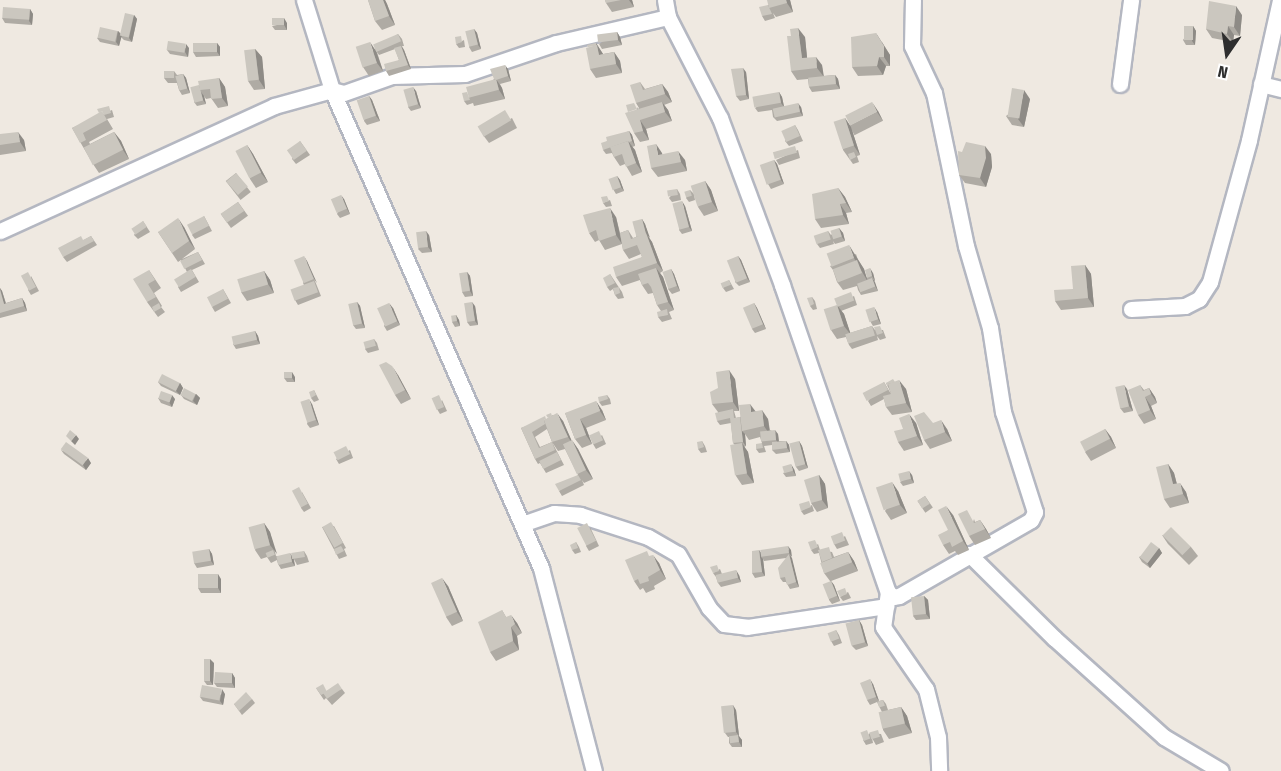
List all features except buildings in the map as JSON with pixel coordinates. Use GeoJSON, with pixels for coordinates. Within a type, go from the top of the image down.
{"type":"FeatureCollection","features":[{"type":"Feature","properties":{"kind":"street"},"geometry":{"type":"LineString","coordinates":[[304,0],[332,90],[541,568],[594,771]]}},
{"type":"Feature","properties":{"kind":"street"},"geometry":{"type":"LineString","coordinates":[[665,0],[668,17],[720,118],[887,599],[883,627],[926,689],[938,737],[939,771]]}},
{"type":"Feature","properties":{"kind":"street"},"geometry":{"type":"LineString","coordinates":[[522,524],[554,513],[580,515],[648,537],[678,554],[709,608],[724,624],[747,627],[899,596],[1031,520],[1035,512],[1003,412],[990,328],[966,246],[934,93],[912,46],[913,0]]}},
{"type":"Feature","properties":{"kind":"street"},"geometry":{"type":"LineString","coordinates":[[1120,84],[1131,0]]}},
{"type":"Feature","properties":{"kind":"street"},"geometry":{"type":"LineString","coordinates":[[1131,309],[1185,306],[1199,299],[1210,282],[1280,0]]}},
{"type":"Feature","properties":{"kind":"street"},"geometry":{"type":"LineString","coordinates":[[0,231],[209,133],[274,106],[332,90],[344,93],[392,76],[465,74],[556,43],[668,17]]}},
{"type":"Feature","properties":{"kind":"street"},"geometry":{"type":"LineString","coordinates":[[1261,84],[1281,89]]}},
{"type":"Feature","properties":{"kind":"street"},"geometry":{"type":"LineString","coordinates":[[969,554],[1054,638],[1164,737],[1221,771]]}}]}
